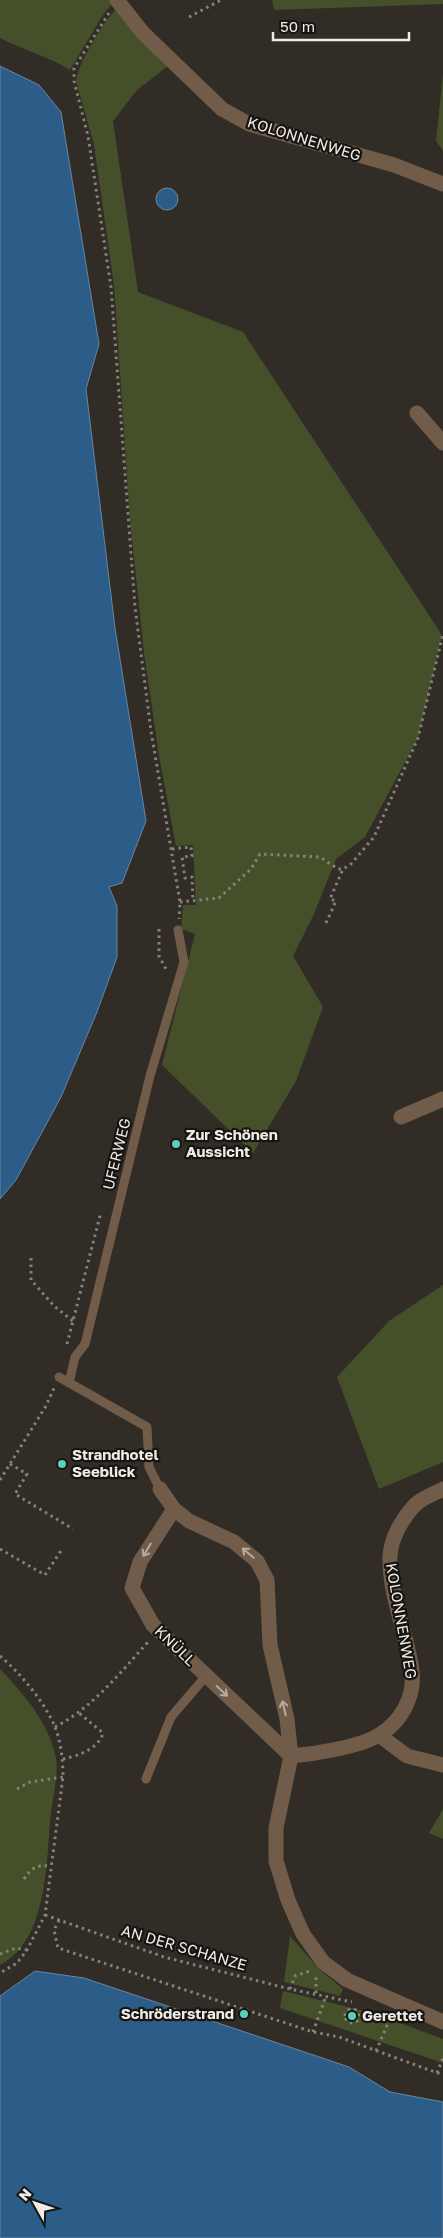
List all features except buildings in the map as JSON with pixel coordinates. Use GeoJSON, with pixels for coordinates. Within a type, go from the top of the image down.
{"type":"FeatureCollection","features":[{"type":"Feature","properties":{"kind":"street","name":"KOLONNENWEG"},"geometry":{"type":"LineString","coordinates":[[117,1],[143,33],[222,109],[249,124],[394,166],[443,184]]}},
{"type":"Feature","properties":{"kind":"street"},"geometry":{"type":"LineString","coordinates":[[417,413],[443,443]]}},
{"type":"Feature","properties":{"kind":"street"},"geometry":{"type":"LineString","coordinates":[[401,1117],[443,1099]]}},
{"type":"Feature","properties":{"kind":"street","name":"KOLONNENWEG"},"geometry":{"type":"LineString","coordinates":[[291,1756],[314,1754],[379,1735],[403,1714],[412,1688],[412,1672],[393,1588],[390,1555],[398,1527],[415,1504],[443,1488]]}},
{"type":"Feature","properties":{"kind":"street"},"geometry":{"type":"LineString","coordinates":[[160,1489],[174,1509],[188,1521],[234,1542],[257,1560],[266,1580],[270,1645],[287,1719],[291,1756],[276,1828],[276,1861],[288,1900],[303,1934],[323,1962],[347,1980],[443,2022]]}},
{"type":"Feature","properties":{"kind":"street","name":"KNÜLL"},"geometry":{"type":"LineString","coordinates":[[174,1509],[140,1562],[132,1588],[153,1625],[291,1756]]}},
{"type":"Feature","properties":{"kind":"street"},"geometry":{"type":"LineString","coordinates":[[379,1735],[407,1756],[443,1765]]}},
{"type":"Feature","properties":{"kind":"lane","name":"UFERWEG"},"geometry":{"type":"LineString","coordinates":[[69,1383],[75,1357],[85,1344],[150,1076],[184,962],[178,930]]}},
{"type":"Feature","properties":{"kind":"lane"},"geometry":{"type":"LineString","coordinates":[[58,1377],[147,1426],[149,1467],[160,1489]]}},
{"type":"Feature","properties":{"kind":"lane","name":"KNÜLL"},"geometry":{"type":"LineString","coordinates":[[146,1779],[171,1717],[206,1676]]}},
{"type":"Feature","properties":{"kind":"path"},"geometry":{"type":"LineString","coordinates":[[188,17],[221,0]]}},
{"type":"Feature","properties":{"kind":"path"},"geometry":{"type":"LineString","coordinates":[[117,1],[103,20],[74,68],[74,81],[88,136],[111,287],[135,607],[151,731],[180,902],[219,898],[251,869],[260,854],[320,857],[343,869]]}},
{"type":"Feature","properties":{"kind":"path"},"geometry":{"type":"LineString","coordinates":[[326,923],[336,901],[330,899],[343,869],[350,864],[374,837],[418,738],[443,634]]}},
{"type":"Feature","properties":{"kind":"path"},"geometry":{"type":"LineString","coordinates":[[172,849],[191,847],[192,856],[182,857],[185,878],[192,877],[193,900]]}},
{"type":"Feature","properties":{"kind":"path"},"geometry":{"type":"LineString","coordinates":[[159,929],[159,956],[166,971]]}},
{"type":"Feature","properties":{"kind":"path"},"geometry":{"type":"LineString","coordinates":[[31,1258],[31,1280],[54,1306],[73,1322]]}},
{"type":"Feature","properties":{"kind":"path"},"geometry":{"type":"LineString","coordinates":[[0,1480],[46,1406],[58,1377]]}},
{"type":"Feature","properties":{"kind":"path"},"geometry":{"type":"LineString","coordinates":[[10,1464],[27,1474],[14,1494],[73,1529]]}},
{"type":"Feature","properties":{"kind":"path"},"geometry":{"type":"LineString","coordinates":[[0,1549],[45,1575],[62,1549]]}},
{"type":"Feature","properties":{"kind":"path"},"geometry":{"type":"LineString","coordinates":[[55,1727],[79,1713],[109,1686],[159,1631]]}},
{"type":"Feature","properties":{"kind":"path"},"geometry":{"type":"LineString","coordinates":[[0,1656],[39,1701],[55,1727],[62,1759],[63,1777],[45,1915],[27,1950],[16,1963],[0,1973]]}},
{"type":"Feature","properties":{"kind":"path"},"geometry":{"type":"LineString","coordinates":[[62,1759],[74,1757],[102,1739],[103,1733],[79,1713]]}},
{"type":"Feature","properties":{"kind":"path"},"geometry":{"type":"LineString","coordinates":[[17,1789],[30,1782],[63,1777]]}},
{"type":"Feature","properties":{"kind":"path"},"geometry":{"type":"LineString","coordinates":[[24,1879],[32,1868],[39,1865],[51,1866]]}},
{"type":"Feature","properties":{"kind":"path","name":"AN DER SCHANZE"},"geometry":{"type":"LineString","coordinates":[[45,1915],[164,1957],[290,1989],[355,2002],[354,2009]]}},
{"type":"Feature","properties":{"kind":"path"},"geometry":{"type":"LineString","coordinates":[[58,1920],[54,1930],[58,1948],[313,2032],[339,2037],[443,2075]]}},
{"type":"Feature","properties":{"kind":"path"},"geometry":{"type":"LineString","coordinates":[[0,1954],[16,1948],[27,1950]]}},
{"type":"Feature","properties":{"kind":"path"},"geometry":{"type":"LineString","coordinates":[[290,1989],[295,1976],[314,1969],[317,1980],[316,1993]]}},
{"type":"Feature","properties":{"kind":"path"},"geometry":{"type":"LineString","coordinates":[[313,2032],[326,1996]]}},
{"type":"Feature","properties":{"kind":"path"},"geometry":{"type":"LineString","coordinates":[[354,2009],[358,2012],[358,2019],[355,2023],[348,2023],[344,2017],[345,2012],[354,2009]]}},
{"type":"Feature","properties":{"kind":"path"},"geometry":{"type":"LineString","coordinates":[[386,2013],[400,2019]]}},
{"type":"Feature","properties":{"kind":"path"},"geometry":{"type":"LineString","coordinates":[[376,2051],[392,2015]]}},
{"type":"Feature","properties":{"kind":"path"},"geometry":{"type":"LineString","coordinates":[[437,2072],[443,2058]]}},
{"type":"Feature","properties":{"kind":"green space"},"geometry":{"type":"Polygon","coordinates":[[[0,0],[112,0],[112,3],[70,70],[0,38],[0,0]]]}},
{"type":"Feature","properties":{"kind":"green space"},"geometry":{"type":"Polygon","coordinates":[[[272,0],[443,0],[443,4],[274,10],[272,0]]]}},
{"type":"Feature","properties":{"kind":"green space"},"geometry":{"type":"Polygon","coordinates":[[[117,8],[168,66],[137,90],[113,121],[138,292],[243,332],[442,635],[418,738],[365,837],[336,859],[314,914],[293,956],[323,1007],[296,1081],[253,1153],[162,1065],[195,934],[181,929],[183,905],[196,905],[193,845],[176,846],[159,756],[144,653],[130,520],[114,285],[94,145],[76,81],[81,64],[92,43],[105,22],[117,8]]]}},
{"type":"Feature","properties":{"kind":"green space"},"geometry":{"type":"Polygon","coordinates":[[[443,74],[443,151],[436,141],[443,74]]]}},
{"type":"Feature","properties":{"kind":"green space"},"geometry":{"type":"Polygon","coordinates":[[[443,1285],[443,1462],[379,1489],[337,1377],[389,1321],[443,1285]]]}},
{"type":"Feature","properties":{"kind":"green space"},"geometry":{"type":"Polygon","coordinates":[[[0,1669],[42,1721],[53,1745],[57,1770],[51,1812],[46,1874],[36,1918],[28,1937],[16,1953],[0,1965],[0,1669]]]}},
{"type":"Feature","properties":{"kind":"green space"},"geometry":{"type":"Polygon","coordinates":[[[443,1809],[443,1839],[429,1833],[443,1809]]]}},
{"type":"Feature","properties":{"kind":"green space"},"geometry":{"type":"Polygon","coordinates":[[[290,1936],[319,1969],[343,1989],[340,1996],[284,1982],[290,1936]]]}},
{"type":"Feature","properties":{"kind":"green space"},"geometry":{"type":"Polygon","coordinates":[[[283,1991],[376,2014],[443,2039],[443,2063],[280,2008],[283,1991]]]}},
{"type":"Feature","properties":{"kind":"water"},"geometry":{"type":"Polygon","coordinates":[[[0,66],[39,85],[61,112],[99,344],[86,389],[115,628],[146,821],[122,883],[109,887],[117,906],[117,957],[97,1012],[61,1097],[16,1180],[0,1199],[0,66]]]}},
{"type":"Feature","properties":{"kind":"water"},"geometry":{"type":"Polygon","coordinates":[[[167,188],[177,195],[178,199],[171,209],[167,210],[157,203],[156,199],[163,189],[167,188]]]}},
{"type":"Feature","properties":{"kind":"water"},"geometry":{"type":"Polygon","coordinates":[[[35,1971],[84,1978],[349,2067],[390,2092],[443,2102],[443,2238],[0,2238],[0,1996],[35,1971]]]}},
{"type":"Feature","properties":{"kind":"place","name":"Zur Schönen Aussicht"},"geometry":{"type":"Point","coordinates":[176,1144]}},
{"type":"Feature","properties":{"kind":"place","name":"Strandhotel Seeblick"},"geometry":{"type":"Point","coordinates":[62,1464]}},
{"type":"Feature","properties":{"kind":"place","name":"Schröderstrand"},"geometry":{"type":"Point","coordinates":[244,2014]}},
{"type":"Feature","properties":{"kind":"place","name":"Gerettet"},"geometry":{"type":"Point","coordinates":[352,2016]}}]}
